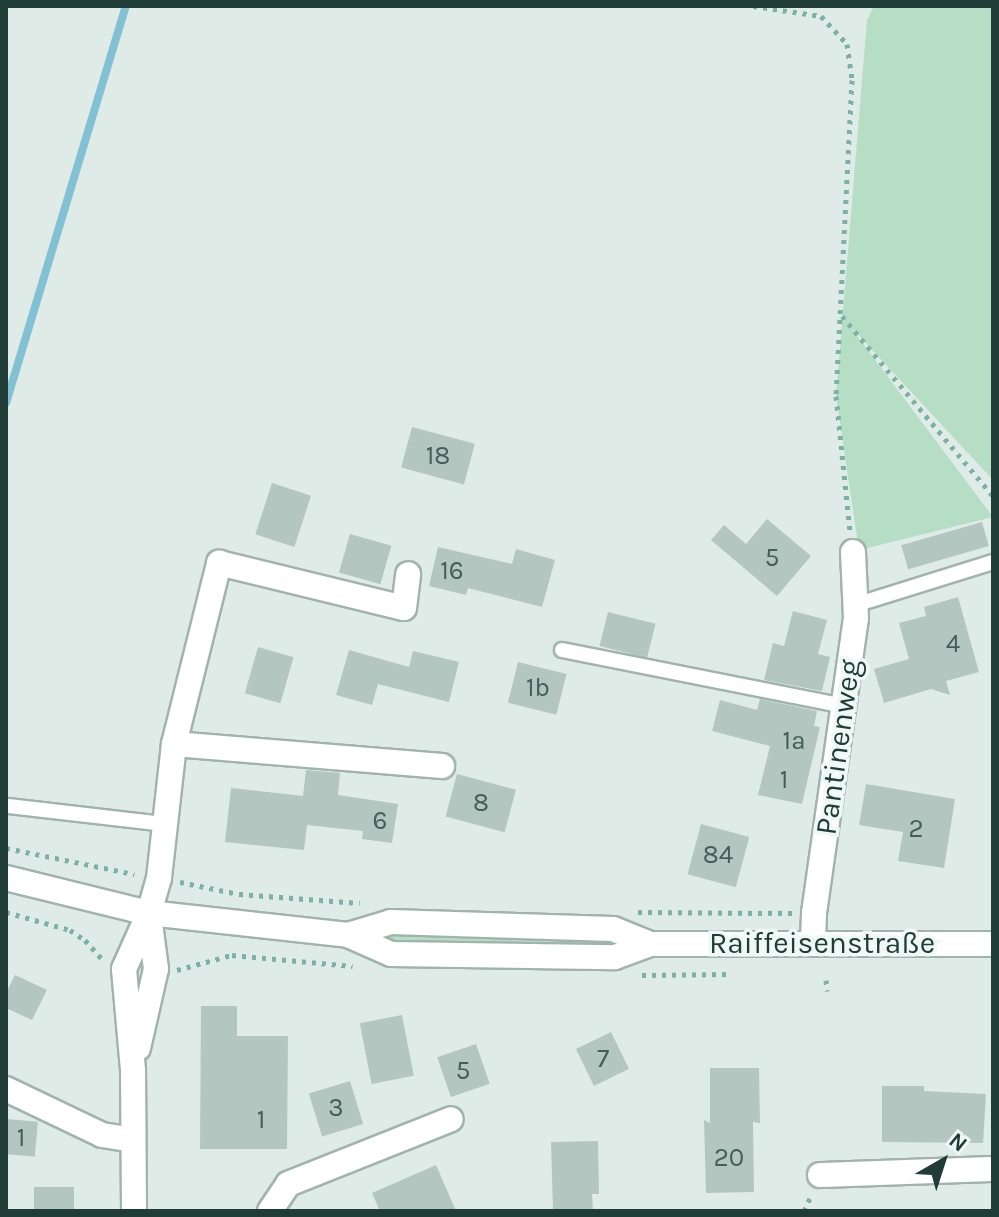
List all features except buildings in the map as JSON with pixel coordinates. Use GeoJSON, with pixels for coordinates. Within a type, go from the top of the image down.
{"type":"FeatureCollection","features":[{"type":"Feature","properties":{"kind":"street","name":"Pantinenweg"},"geometry":{"type":"LineString","coordinates":[[813,942],[814,913],[844,706],[855,605],[853,552]]}},
{"type":"Feature","properties":{"kind":"street"},"geometry":{"type":"LineString","coordinates":[[134,1211],[133,1070],[124,969],[149,913],[159,878],[174,744],[219,563],[404,608],[408,574]]}},
{"type":"Feature","properties":{"kind":"street"},"geometry":{"type":"LineString","coordinates":[[174,744],[442,766]]}},
{"type":"Feature","properties":{"kind":"street","name":"Raiffeisenstraße"},"geometry":{"type":"LineString","coordinates":[[6,878],[149,913],[348,935],[391,954],[615,957],[650,944],[993,944]]}},
{"type":"Feature","properties":{"kind":"street"},"geometry":{"type":"LineString","coordinates":[[133,1070],[156,969],[149,913]]}},
{"type":"Feature","properties":{"kind":"street"},"geometry":{"type":"LineString","coordinates":[[6,1089],[102,1135],[132,1140]]}},
{"type":"Feature","properties":{"kind":"street"},"geometry":{"type":"LineString","coordinates":[[270,1211],[288,1184],[451,1119]]}},
{"type":"Feature","properties":{"kind":"street"},"geometry":{"type":"LineString","coordinates":[[820,1175],[993,1169]]}},
{"type":"Feature","properties":{"kind":"lane"},"geometry":{"type":"LineString","coordinates":[[855,605],[993,562]]}},
{"type":"Feature","properties":{"kind":"lane"},"geometry":{"type":"LineString","coordinates":[[562,650],[844,706]]}},
{"type":"Feature","properties":{"kind":"lane"},"geometry":{"type":"LineString","coordinates":[[9,806],[165,824]]}},
{"type":"Feature","properties":{"kind":"path"},"geometry":{"type":"LineString","coordinates":[[753,6],[821,16],[847,44],[852,80],[836,396],[853,552]]}},
{"type":"Feature","properties":{"kind":"path"},"geometry":{"type":"LineString","coordinates":[[842,315],[993,496]]}},
{"type":"Feature","properties":{"kind":"path"},"geometry":{"type":"LineString","coordinates":[[6,848],[239,894]]}},
{"type":"Feature","properties":{"kind":"path"},"geometry":{"type":"LineString","coordinates":[[6,912],[70,930],[85,940],[112,968],[124,969]]}},
{"type":"Feature","properties":{"kind":"path"},"geometry":{"type":"LineString","coordinates":[[826,980],[827,991]]}},
{"type":"Feature","properties":{"kind":"green space"},"geometry":{"type":"Polygon","coordinates":[[[874,6],[993,6],[993,480],[849,325],[993,517],[859,550],[836,396],[867,20],[874,6]]]}},
{"type":"Feature","properties":{"kind":"green space"},"geometry":{"type":"Polygon","coordinates":[[[372,933],[608,937],[608,949],[374,942],[372,933]]]}},
{"type":"Feature","properties":{"kind":"waterway"},"geometry":{"type":"LineString","coordinates":[[6,403],[126,6]]}}]}
